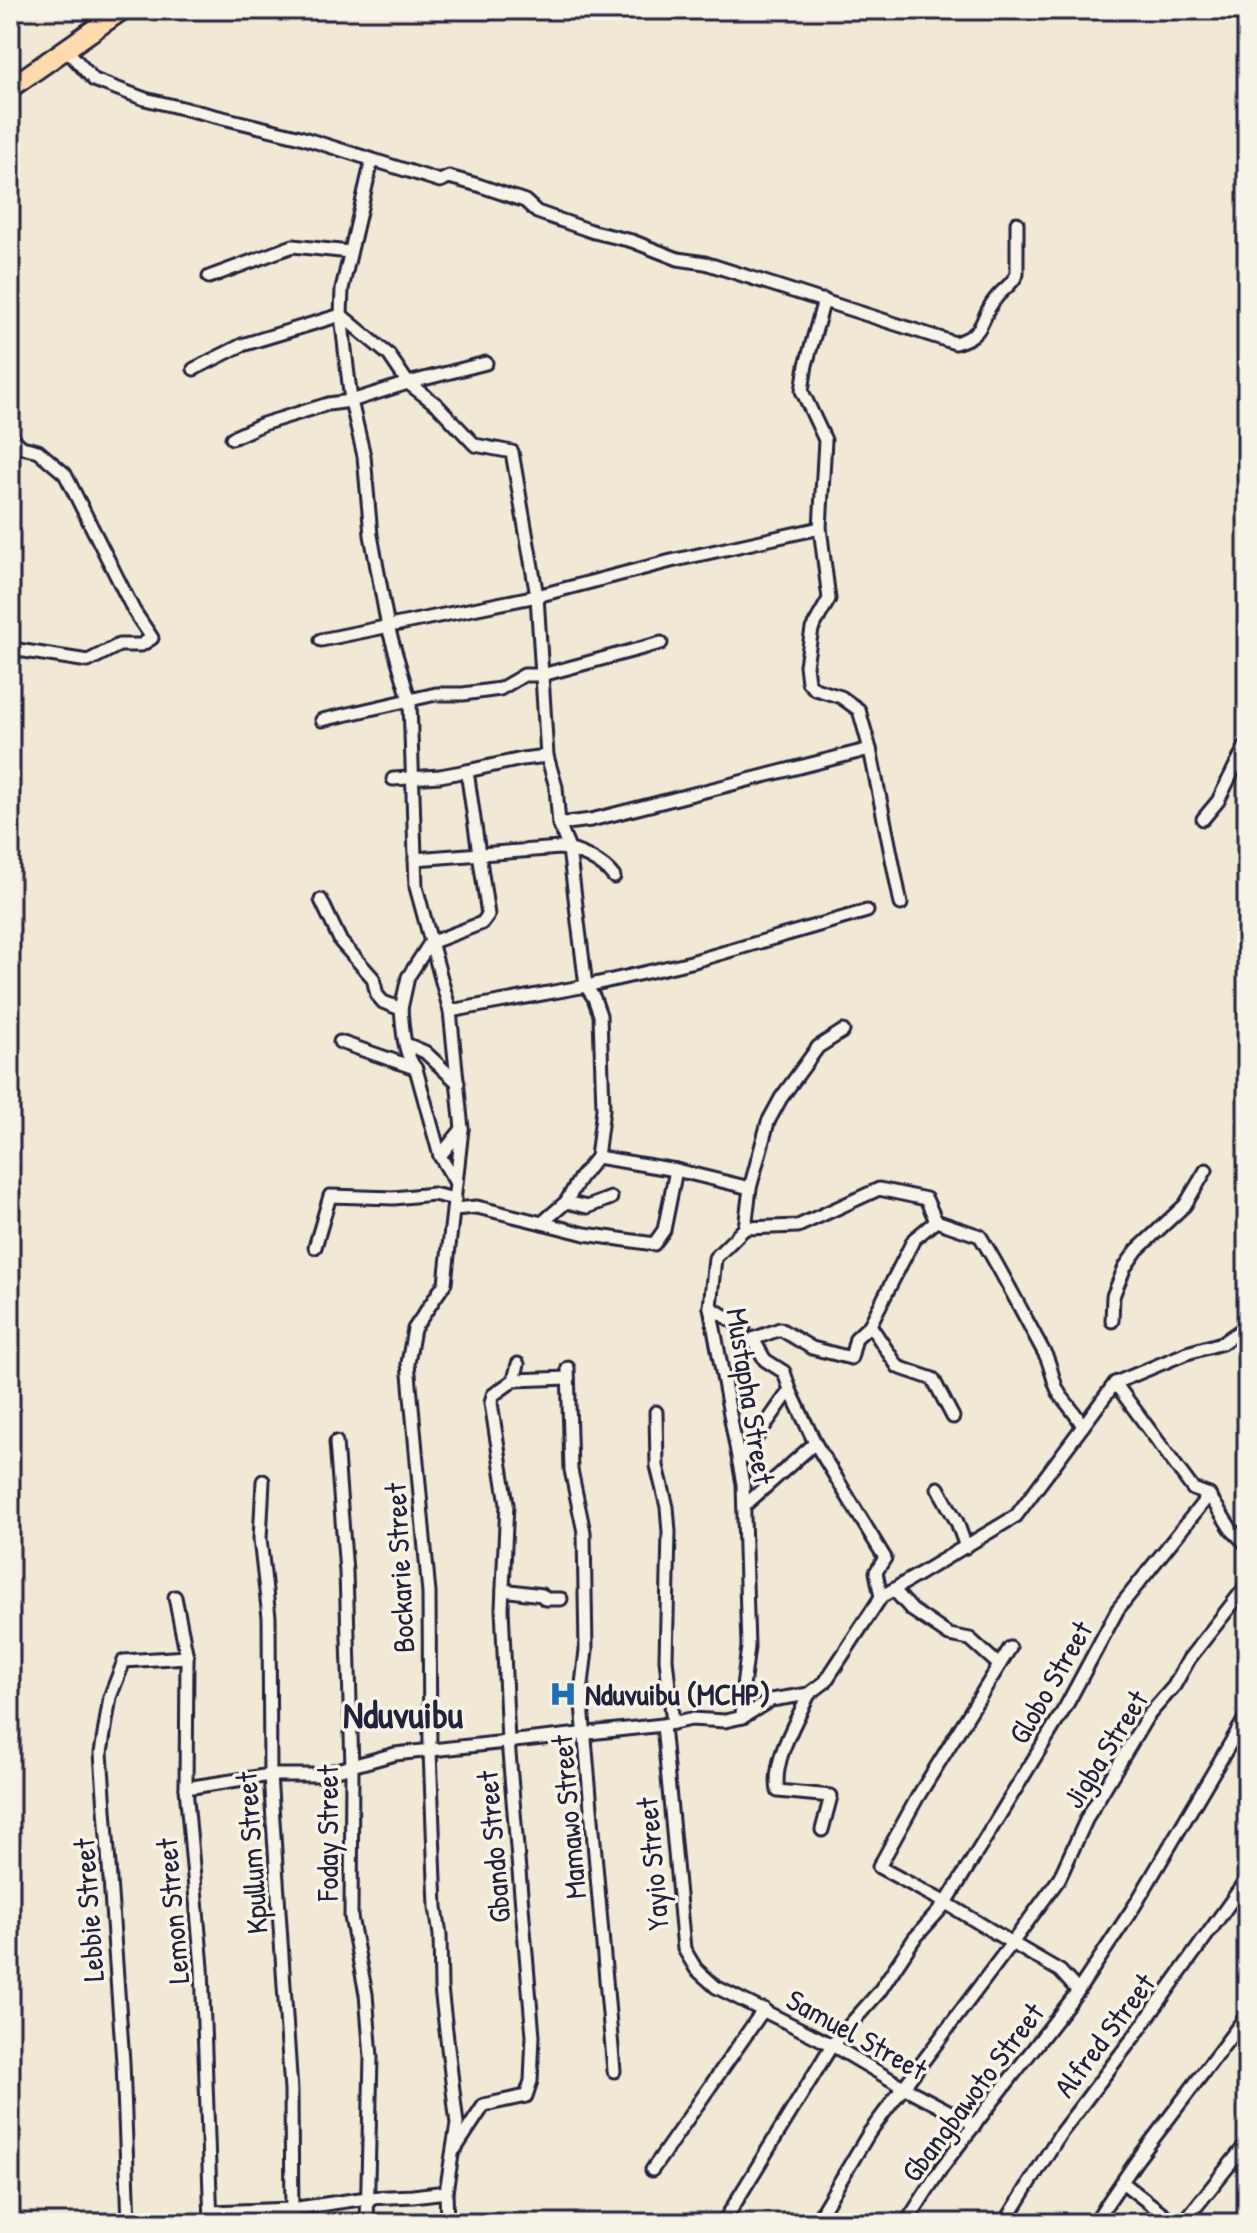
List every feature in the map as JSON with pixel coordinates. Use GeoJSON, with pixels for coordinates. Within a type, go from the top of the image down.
{"type":"FeatureCollection","features":[{"type":"Feature","properties":{"kind":"main road"},"geometry":{"type":"LineString","coordinates":[[10,88],[122,10]]}},
{"type":"Feature","properties":{"kind":"street"},"geometry":{"type":"LineString","coordinates":[[65,48],[94,80],[132,94],[297,136],[440,181],[449,177],[478,185],[525,201],[537,212],[594,232],[632,241],[678,259],[705,263],[955,343],[966,340],[981,328],[996,298],[1014,282],[1017,274],[1017,223]]}},
{"type":"Feature","properties":{"kind":"street","name":"Bockarie Street"},"geometry":{"type":"LineString","coordinates":[[372,160],[342,289],[341,315],[351,401],[364,456],[371,535],[388,627],[410,702],[416,887],[450,1011],[462,1129],[445,1283],[414,1329],[408,1363],[429,1593],[430,1751],[441,1988],[457,2124],[446,2192],[447,2223]]}},
{"type":"Feature","properties":{"kind":"street"},"geometry":{"type":"LineString","coordinates":[[209,277],[293,246],[350,252]]}},
{"type":"Feature","properties":{"kind":"street"},"geometry":{"type":"LineString","coordinates":[[824,300],[802,391],[825,440],[820,528],[829,599],[812,629],[806,665],[808,682],[815,689],[851,702],[859,710],[870,749],[901,904]]}},
{"type":"Feature","properties":{"kind":"street"},"geometry":{"type":"LineString","coordinates":[[194,369],[242,345],[341,315],[389,355],[408,383],[437,405],[475,445],[512,452],[537,596],[547,756],[556,787],[559,824],[569,849],[586,986],[600,1015],[603,1109],[597,1157],[566,1202],[542,1223]]}},
{"type":"Feature","properties":{"kind":"street"},"geometry":{"type":"LineString","coordinates":[[232,438],[328,404],[351,401],[486,363]]}},
{"type":"Feature","properties":{"kind":"street"},"geometry":{"type":"LineString","coordinates":[[10,436],[22,447],[38,451],[65,474],[134,611],[152,638],[141,645],[119,645],[88,661],[18,650],[10,653]]}},
{"type":"Feature","properties":{"kind":"street"},"geometry":{"type":"LineString","coordinates":[[321,640],[537,596],[671,561],[820,528]]}},
{"type":"Feature","properties":{"kind":"street"},"geometry":{"type":"LineString","coordinates":[[322,720],[436,694],[500,689],[524,675],[542,675],[661,643]]}},
{"type":"Feature","properties":{"kind":"street"},"geometry":{"type":"LineString","coordinates":[[1203,819],[1218,801],[1247,743]]}},
{"type":"Feature","properties":{"kind":"street"},"geometry":{"type":"LineString","coordinates":[[559,824],[591,820],[870,749]]}},
{"type":"Feature","properties":{"kind":"street"},"geometry":{"type":"LineString","coordinates":[[393,779],[467,771],[547,756]]}},
{"type":"Feature","properties":{"kind":"street"},"geometry":{"type":"LineString","coordinates":[[457,1184],[440,1156],[416,1069],[410,1062],[401,1009],[408,977],[430,943],[482,923],[488,915],[467,771]]}},
{"type":"Feature","properties":{"kind":"street"},"geometry":{"type":"LineString","coordinates":[[415,859],[575,849],[610,871],[614,877]]}},
{"type":"Feature","properties":{"kind":"street"},"geometry":{"type":"LineString","coordinates":[[321,900],[341,942],[373,978],[377,995],[383,1002],[401,1009]]}},
{"type":"Feature","properties":{"kind":"street"},"geometry":{"type":"LineString","coordinates":[[450,1011],[586,986],[691,962],[867,911]]}},
{"type":"Feature","properties":{"kind":"street"},"geometry":{"type":"LineString","coordinates":[[843,1031],[818,1047],[781,1098],[768,1122],[750,1188],[745,1228],[798,1226],[879,1189],[926,1199],[936,1221],[980,1236],[1048,1359],[1061,1396],[1083,1426]]}},
{"type":"Feature","properties":{"kind":"street"},"geometry":{"type":"LineString","coordinates":[[340,1042],[416,1069]]}},
{"type":"Feature","properties":{"kind":"street"},"geometry":{"type":"LineString","coordinates":[[406,1044],[425,1052],[458,1083]]}},
{"type":"Feature","properties":{"kind":"street"},"geometry":{"type":"LineString","coordinates":[[440,1156],[462,1129]]}},
{"type":"Feature","properties":{"kind":"street"},"geometry":{"type":"LineString","coordinates":[[597,1157],[676,1170],[750,1188]]}},
{"type":"Feature","properties":{"kind":"street"},"geometry":{"type":"LineString","coordinates":[[315,1247],[330,1196],[394,1198],[433,1194],[454,1204],[585,1234],[654,1244],[664,1230],[676,1170]]}},
{"type":"Feature","properties":{"kind":"street"},"geometry":{"type":"LineString","coordinates":[[1112,1321],[1113,1296],[1125,1267],[1137,1250],[1185,1205],[1206,1170]]}},
{"type":"Feature","properties":{"kind":"street"},"geometry":{"type":"LineString","coordinates":[[566,1202],[587,1207],[611,1198]]}},
{"type":"Feature","properties":{"kind":"street"},"geometry":{"type":"LineString","coordinates":[[881,1597],[876,1572],[885,1558],[815,1443],[784,1372],[765,1360],[753,1339],[780,1329],[812,1348],[851,1358],[856,1338],[870,1325],[914,1239],[936,1221]]}},
{"type":"Feature","properties":{"kind":"street","name":"Mustapha Street"},"geometry":{"type":"LineString","coordinates":[[743,1717],[741,1703],[748,1647],[744,1506],[739,1462],[710,1307],[715,1258],[745,1228]]}},
{"type":"Feature","properties":{"kind":"street"},"geometry":{"type":"LineString","coordinates":[[710,1307],[744,1328]]}},
{"type":"Feature","properties":{"kind":"street"},"geometry":{"type":"LineString","coordinates":[[870,1325],[898,1367],[933,1379],[953,1417]]}},
{"type":"Feature","properties":{"kind":"street"},"geometry":{"type":"LineString","coordinates":[[186,1788],[270,1775],[319,1775],[395,1754],[691,1719],[725,1721],[743,1717],[771,1700],[809,1694],[825,1682],[881,1597],[1016,1516],[1115,1383],[1187,1353],[1222,1343],[1247,1326]]}},
{"type":"Feature","properties":{"kind":"street","name":"Gbando Street"},"geometry":{"type":"LineString","coordinates":[[454,2150],[484,2105],[526,2096],[531,2081],[533,2036],[508,1741],[503,1590],[507,1504],[491,1403],[493,1395],[514,1380],[518,1364]]}},
{"type":"Feature","properties":{"kind":"street","name":"Mamawo Street"},"geometry":{"type":"LineString","coordinates":[[514,1380],[568,1373],[571,1470],[584,1532],[586,1650],[581,1693],[614,2071]]}},
{"type":"Feature","properties":{"kind":"street"},"geometry":{"type":"LineString","coordinates":[[1115,1383],[1193,1489],[1209,1495],[1231,1529],[1247,1545]]}},
{"type":"Feature","properties":{"kind":"street"},"geometry":{"type":"LineString","coordinates":[[739,1462],[790,1390]]}},
{"type":"Feature","properties":{"kind":"street","name":"Yayio Street"},"geometry":{"type":"LineString","coordinates":[[656,1412],[657,1466],[667,1507],[669,1532],[668,1724],[684,1949],[696,1969],[716,1987]]}},
{"type":"Feature","properties":{"kind":"street","name":"Foday Street"},"geometry":{"type":"LineString","coordinates":[[336,1442],[346,1572],[352,1767],[351,1917],[366,1994],[371,2057],[367,2223]]}},
{"type":"Feature","properties":{"kind":"street"},"geometry":{"type":"LineString","coordinates":[[744,1506],[815,1443]]}},
{"type":"Feature","properties":{"kind":"street","name":"Kpullum Street"},"geometry":{"type":"LineString","coordinates":[[263,1481],[260,1539],[269,1617],[270,1775],[291,2091],[292,2223]]}},
{"type":"Feature","properties":{"kind":"street"},"geometry":{"type":"LineString","coordinates":[[938,1488],[957,1522],[966,1547]]}},
{"type":"Feature","properties":{"kind":"street","name":"Globo Street"},"geometry":{"type":"LineString","coordinates":[[723,2223],[832,2045],[879,1992],[914,1939],[946,1903],[1065,1708],[1118,1609],[1209,1495]]}},
{"type":"Feature","properties":{"kind":"street","name":"Jigba Street"},"geometry":{"type":"LineString","coordinates":[[815,2223],[869,2133],[1059,1879],[1088,1816],[1147,1717],[1174,1686],[1189,1659],[1247,1585]]}},
{"type":"Feature","properties":{"kind":"street"},"geometry":{"type":"LineString","coordinates":[[503,1590],[542,1595],[545,1599],[561,1599]]}},
{"type":"Feature","properties":{"kind":"street"},"geometry":{"type":"LineString","coordinates":[[894,1590],[912,1610],[949,1635],[970,1639],[999,1665]]}},
{"type":"Feature","properties":{"kind":"street","name":"Lemon Street"},"geometry":{"type":"LineString","coordinates":[[175,1597],[187,1657],[186,1788],[202,1967],[211,2218]]}},
{"type":"Feature","properties":{"kind":"street"},"geometry":{"type":"LineString","coordinates":[[1010,1648],[917,1798],[879,1867],[1060,1971],[1078,1991]]}},
{"type":"Feature","properties":{"kind":"street","name":"Lebbie Street"},"geometry":{"type":"LineString","coordinates":[[129,2223],[123,2062],[101,1753],[110,1697],[124,1661],[187,1657]]}},
{"type":"Feature","properties":{"kind":"street"},"geometry":{"type":"LineString","coordinates":[[809,1694],[787,1743],[776,1779],[778,1791],[831,1796],[822,1830]]}},
{"type":"Feature","properties":{"kind":"street","name":"Gbangbawoto Street"},"geometry":{"type":"LineString","coordinates":[[906,2223],[942,2167],[1078,1991],[1135,1905],[1247,1715]]}},
{"type":"Feature","properties":{"kind":"street","name":"Alfred Street"},"geometry":{"type":"LineString","coordinates":[[1005,2223],[1060,2134],[1247,1879]]}},
{"type":"Feature","properties":{"kind":"street","name":"Samuel Street"},"geometry":{"type":"LineString","coordinates":[[716,1987],[832,2045],[975,2125]]}},
{"type":"Feature","properties":{"kind":"street"},"geometry":{"type":"LineString","coordinates":[[652,2170],[764,2009]]}},
{"type":"Feature","properties":{"kind":"street"},"geometry":{"type":"LineString","coordinates":[[1094,2223],[1247,2015]]}},
{"type":"Feature","properties":{"kind":"street"},"geometry":{"type":"LineString","coordinates":[[1183,2223],[1247,2143]]}},
{"type":"Feature","properties":{"kind":"street"},"geometry":{"type":"LineString","coordinates":[[1122,2182],[1175,2223]]}},
{"type":"Feature","properties":{"kind":"street"},"geometry":{"type":"LineString","coordinates":[[211,2218],[367,2198],[446,2192]]}},
{"type":"Feature","properties":{"kind":"place","name":"Nduvuibu (MCHP)"},"geometry":{"type":"Point","coordinates":[563,1694]}},
{"type":"Feature","properties":{"kind":"district","name":"Nduvuibu"},"geometry":{"type":"Point","coordinates":[403,1714]}}]}
